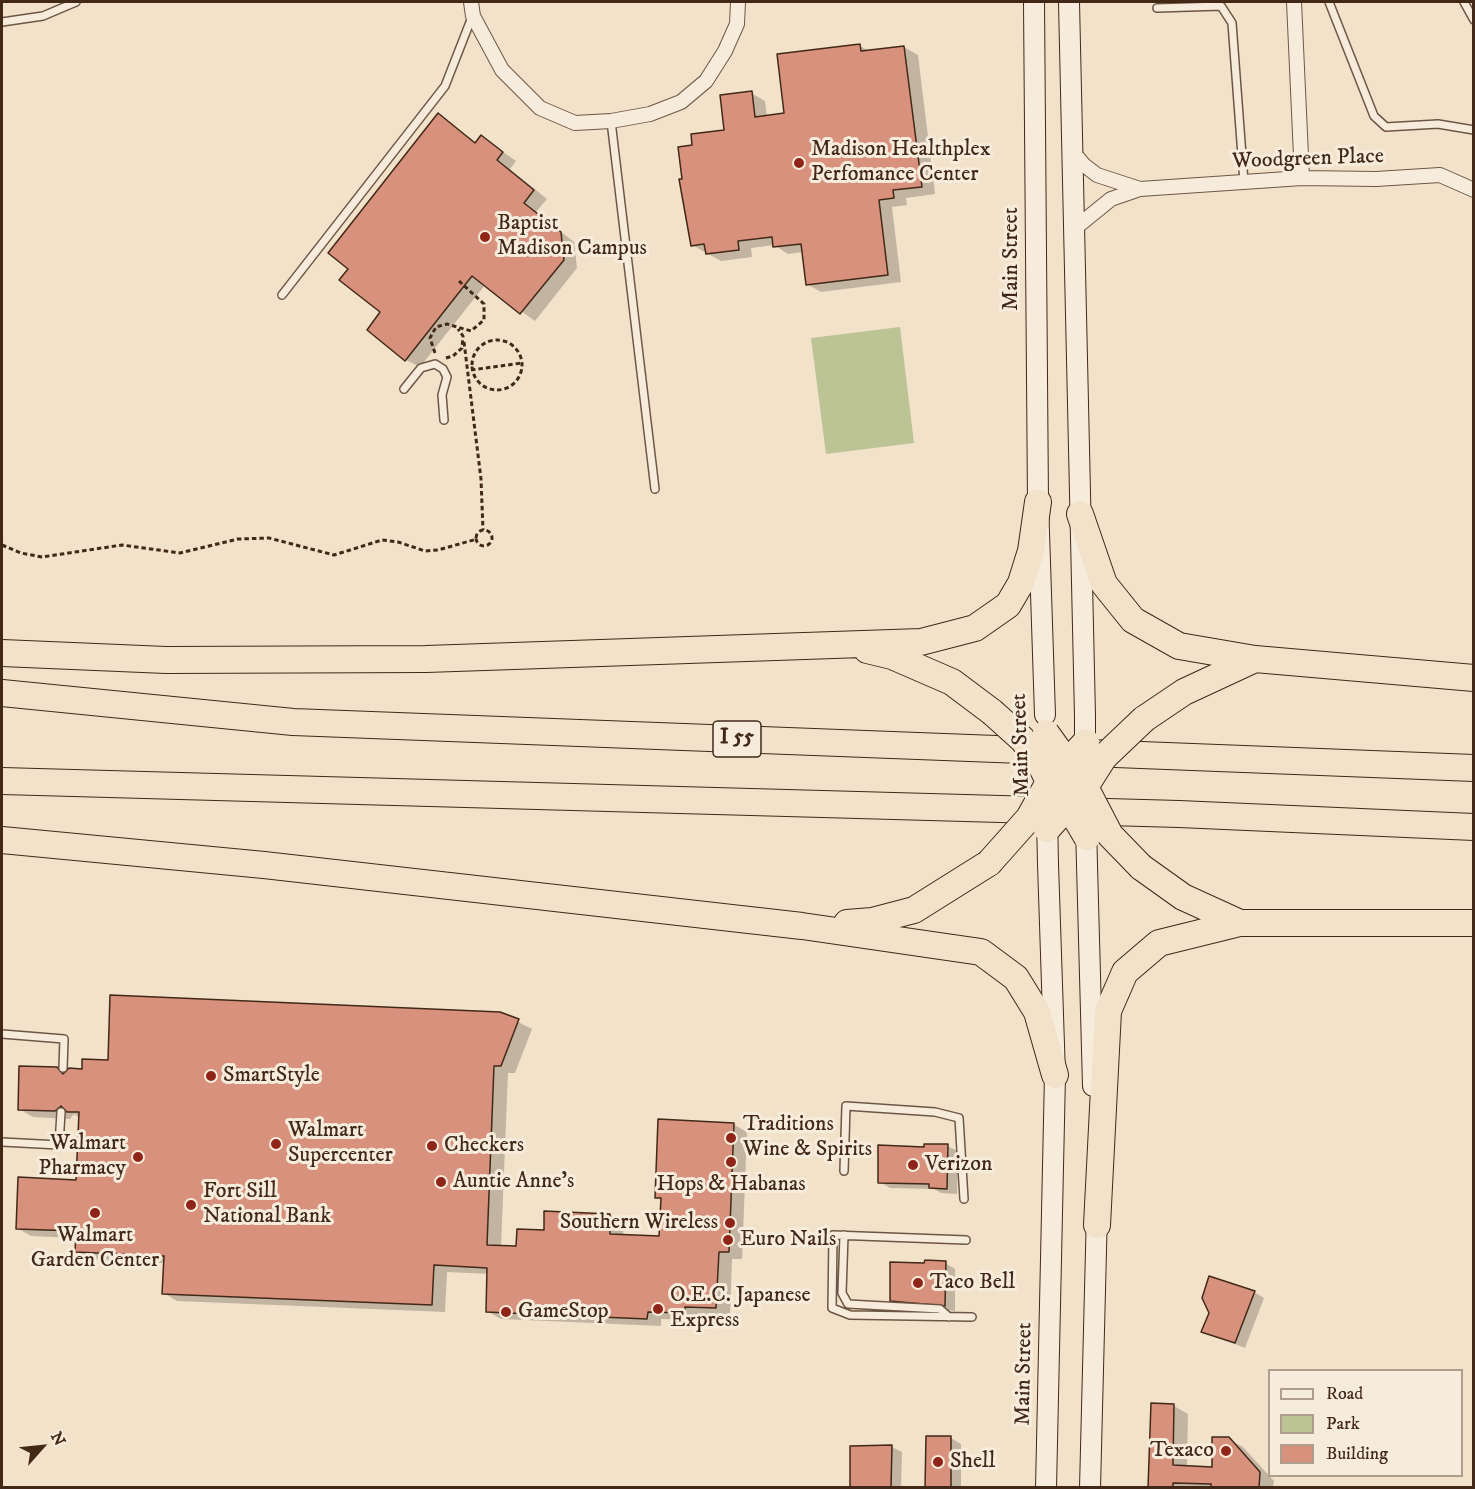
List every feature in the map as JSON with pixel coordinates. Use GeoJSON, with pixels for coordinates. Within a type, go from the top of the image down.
{"type":"FeatureCollection","features":[{"type":"Feature","properties":{"kind":"highway"},"geometry":{"type":"LineString","coordinates":[[2,653],[166,660],[426,659],[921,642],[975,628],[1008,604],[1022,583],[1031,551],[1038,502]]}},
{"type":"Feature","properties":{"kind":"highway"},"geometry":{"type":"LineString","coordinates":[[1080,514],[1104,584],[1133,620],[1179,646],[1255,659],[1473,678]]}},
{"type":"Feature","properties":{"kind":"highway"},"geometry":{"type":"LineString","coordinates":[[840,644],[892,656],[952,682],[992,712],[1032,752],[1049,782],[1076,796],[1141,867],[1183,897],[1240,923]]}},
{"type":"Feature","properties":{"kind":"highway"},"geometry":{"type":"LineString","coordinates":[[1047,829],[1076,796],[1104,757],[1144,718],[1184,692],[1255,659]]}},
{"type":"Feature","properties":{"kind":"highway","name":"I 55"},"geometry":{"type":"LineString","coordinates":[[2,693],[293,722],[1473,768]]}},
{"type":"Feature","properties":{"kind":"highway"},"geometry":{"type":"LineString","coordinates":[[1046,724],[1067,764],[1087,837]]}},
{"type":"Feature","properties":{"kind":"highway"},"geometry":{"type":"LineString","coordinates":[[802,926],[872,921],[914,910],[989,863],[1029,818],[1049,782],[1086,742]]}},
{"type":"Feature","properties":{"kind":"highway"},"geometry":{"type":"LineString","coordinates":[[2,781],[1179,814],[1473,827]]}},
{"type":"Feature","properties":{"kind":"highway"},"geometry":{"type":"LineString","coordinates":[[2,840],[264,865],[802,926],[981,952],[1016,978],[1037,1012],[1055,1075]]}},
{"type":"Feature","properties":{"kind":"highway"},"geometry":{"type":"LineString","coordinates":[[1097,1225],[1108,1011],[1125,972],[1159,943],[1240,923],[1473,923]]}},
{"type":"Feature","properties":{"kind":"main road","name":"Main Street"},"geometry":{"type":"LineString","coordinates":[[1034,2],[1038,502],[1049,782],[1047,829],[1055,1075],[1046,1488]]}},
{"type":"Feature","properties":{"kind":"main road"},"geometry":{"type":"LineString","coordinates":[[1069,2],[1086,742],[1076,796]]}},
{"type":"Feature","properties":{"kind":"main road"},"geometry":{"type":"LineString","coordinates":[[1087,837],[1097,1225],[1090,1488]]}},
{"type":"Feature","properties":{"kind":"street"},"geometry":{"type":"LineString","coordinates":[[471,2],[473,16],[502,70],[540,108],[575,123],[611,121],[650,114],[681,102],[706,81],[725,51],[737,24],[738,2]]}},
{"type":"Feature","properties":{"kind":"street"},"geometry":{"type":"LineString","coordinates":[[1294,2],[1302,178]]}},
{"type":"Feature","properties":{"kind":"street","name":"Woodgreen Place"},"geometry":{"type":"LineString","coordinates":[[1072,151],[1097,175],[1140,189]]}},
{"type":"Feature","properties":{"kind":"street","name":"Woodgreen Place"},"geometry":{"type":"LineString","coordinates":[[1074,229],[1112,200],[1140,189],[1302,178],[1376,179],[1440,175],[1473,190]]}},
{"type":"Feature","properties":{"kind":"lane"},"geometry":{"type":"LineString","coordinates":[[2,22],[43,16],[59,5],[76,2]]}},
{"type":"Feature","properties":{"kind":"lane"},"geometry":{"type":"LineString","coordinates":[[1329,2],[1374,116],[1386,127],[1438,124],[1473,130]]}},
{"type":"Feature","properties":{"kind":"lane"},"geometry":{"type":"LineString","coordinates":[[1464,2],[1473,20]]}},
{"type":"Feature","properties":{"kind":"lane"},"geometry":{"type":"LineString","coordinates":[[1157,8],[1221,6],[1232,22],[1244,183]]}},
{"type":"Feature","properties":{"kind":"lane"},"geometry":{"type":"LineString","coordinates":[[282,295],[445,86],[473,16]]}},
{"type":"Feature","properties":{"kind":"lane"},"geometry":{"type":"LineString","coordinates":[[611,121],[656,489]]}},
{"type":"Feature","properties":{"kind":"lane"},"geometry":{"type":"LineString","coordinates":[[404,389],[421,368],[435,364],[443,369],[447,377],[442,395],[444,420]]}},
{"type":"Feature","properties":{"kind":"lane"},"geometry":{"type":"LineString","coordinates":[[2,1034],[64,1039],[63,1068]]}},
{"type":"Feature","properties":{"kind":"lane"},"geometry":{"type":"LineString","coordinates":[[844,1171],[846,1106],[935,1112],[959,1118],[964,1199]]}},
{"type":"Feature","properties":{"kind":"lane"},"geometry":{"type":"LineString","coordinates":[[2,1142],[59,1145],[61,1112]]}},
{"type":"Feature","properties":{"kind":"lane"},"geometry":{"type":"LineString","coordinates":[[966,1240],[833,1235],[832,1308],[850,1316],[972,1317]]}},
{"type":"Feature","properties":{"kind":"lane"},"geometry":{"type":"LineString","coordinates":[[844,1235],[842,1293],[848,1304],[940,1309],[950,1317]]}},
{"type":"Feature","properties":{"kind":"path"},"geometry":{"type":"LineString","coordinates":[[459,281],[480,299],[486,314],[471,331],[447,324],[436,327],[430,338],[432,350],[441,357],[447,358],[458,353],[464,342]]}},
{"type":"Feature","properties":{"kind":"path"},"geometry":{"type":"LineString","coordinates":[[458,329],[464,342],[470,370],[481,479],[483,530]]}},
{"type":"Feature","properties":{"kind":"path"},"geometry":{"type":"LineString","coordinates":[[493,340],[509,343],[516,348],[522,363],[519,378],[501,391],[479,384],[470,370],[474,353],[486,342],[493,340]]}},
{"type":"Feature","properties":{"kind":"path"},"geometry":{"type":"LineString","coordinates":[[470,370],[522,363]]}},
{"type":"Feature","properties":{"kind":"path"},"geometry":{"type":"LineString","coordinates":[[477,539],[477,535],[483,530]]}},
{"type":"Feature","properties":{"kind":"path"},"geometry":{"type":"LineString","coordinates":[[477,539],[482,545],[490,544],[492,536],[483,530]]}},
{"type":"Feature","properties":{"kind":"path"},"geometry":{"type":"LineString","coordinates":[[2,545],[42,556],[122,545],[180,553],[238,539],[269,538],[334,555],[382,540],[398,542],[425,551],[438,550],[477,539]]}},
{"type":"Feature","properties":{"kind":"green space"},"geometry":{"type":"Polygon","coordinates":[[[900,327],[914,443],[826,454],[811,338],[900,327]]]}},
{"type":"Feature","properties":{"kind":"building","name":"Madison Healthplex Perfomance Center"},"geometry":{"type":"Polygon","coordinates":[[[860,44],[861,51],[904,46],[922,187],[893,190],[894,198],[879,200],[888,275],[806,285],[801,244],[773,247],[772,237],[738,241],[739,250],[706,254],[704,244],[691,246],[679,179],[682,179],[678,147],[692,145],[691,134],[724,130],[720,95],[752,91],[755,117],[784,113],[777,54],[860,44]]]}},
{"type":"Feature","properties":{"kind":"building","name":"Baptist Madison Campus"},"geometry":{"type":"Polygon","coordinates":[[[438,113],[475,143],[481,135],[503,152],[497,160],[534,190],[524,203],[561,232],[564,260],[520,314],[472,276],[405,361],[367,330],[380,312],[339,280],[348,269],[328,253],[438,113]]]}},
{"type":"Feature","properties":{"kind":"building"},"geometry":{"type":"Polygon","coordinates":[[[110,995],[500,1012],[519,1019],[501,1066],[494,1066],[487,1245],[516,1246],[517,1229],[544,1230],[544,1211],[610,1214],[610,1234],[659,1236],[661,1198],[655,1198],[658,1119],[734,1123],[729,1252],[719,1252],[716,1308],[685,1307],[685,1313],[648,1312],[647,1319],[486,1312],[487,1268],[434,1265],[432,1305],[162,1294],[164,1256],[75,1252],[76,1231],[16,1229],[18,1177],[76,1180],[79,1112],[67,1112],[61,1106],[55,1111],[18,1110],[19,1066],[57,1067],[63,1074],[69,1068],[82,1069],[82,1059],[108,1060],[110,995]]]}},
{"type":"Feature","properties":{"kind":"building","name":"Verizon"},"geometry":{"type":"Polygon","coordinates":[[[924,1144],[948,1144],[947,1189],[929,1188],[929,1184],[878,1183],[878,1145],[924,1147],[924,1144]]]}},
{"type":"Feature","properties":{"kind":"building","name":"Taco Bell"},"geometry":{"type":"Polygon","coordinates":[[[925,1260],[946,1261],[945,1306],[890,1301],[890,1262],[924,1263],[925,1260]]]}},
{"type":"Feature","properties":{"kind":"building"},"geometry":{"type":"Polygon","coordinates":[[[1209,1276],[1255,1291],[1235,1343],[1201,1332],[1209,1313],[1202,1298],[1209,1276]]]}},
{"type":"Feature","properties":{"kind":"building","name":"Texaco"},"geometry":{"type":"Polygon","coordinates":[[[1151,1403],[1174,1404],[1173,1465],[1212,1467],[1212,1437],[1229,1437],[1260,1472],[1259,1488],[1211,1488],[1211,1484],[1173,1483],[1173,1488],[1148,1488],[1151,1403]]]}},
{"type":"Feature","properties":{"kind":"building","name":"Shell"},"geometry":{"type":"Polygon","coordinates":[[[926,1436],[951,1436],[951,1488],[925,1488],[926,1436]]]}},
{"type":"Feature","properties":{"kind":"building"},"geometry":{"type":"Polygon","coordinates":[[[892,1445],[891,1488],[850,1488],[850,1446],[892,1445]]]}},
{"type":"Feature","properties":{"kind":"place","name":"Madison Healthplex Perfomance Center"},"geometry":{"type":"Point","coordinates":[799,163]}},
{"type":"Feature","properties":{"kind":"place","name":"Baptist Madison Campus"},"geometry":{"type":"Point","coordinates":[485,237]}},
{"type":"Feature","properties":{"kind":"place","name":"SmartStyle"},"geometry":{"type":"Point","coordinates":[211,1076]}},
{"type":"Feature","properties":{"kind":"place","name":"Traditions Wine & Spirits"},"geometry":{"type":"Point","coordinates":[731,1138]}},
{"type":"Feature","properties":{"kind":"place","name":"Walmart Supercenter"},"geometry":{"type":"Point","coordinates":[276,1144]}},
{"type":"Feature","properties":{"kind":"place","name":"Checkers"},"geometry":{"type":"Point","coordinates":[432,1146]}},
{"type":"Feature","properties":{"kind":"place","name":"Walmart Pharmacy"},"geometry":{"type":"Point","coordinates":[138,1157]}},
{"type":"Feature","properties":{"kind":"place","name":"Hops & Habanas"},"geometry":{"type":"Point","coordinates":[731,1162]}},
{"type":"Feature","properties":{"kind":"place","name":"Verizon"},"geometry":{"type":"Point","coordinates":[913,1165]}},
{"type":"Feature","properties":{"kind":"place","name":"Auntie Anne's"},"geometry":{"type":"Point","coordinates":[441,1182]}},
{"type":"Feature","properties":{"kind":"place","name":"Fort Sill National Bank"},"geometry":{"type":"Point","coordinates":[191,1205]}},
{"type":"Feature","properties":{"kind":"place","name":"Walmart Garden Center"},"geometry":{"type":"Point","coordinates":[95,1213]}},
{"type":"Feature","properties":{"kind":"place","name":"Southern Wireless"},"geometry":{"type":"Point","coordinates":[730,1223]}},
{"type":"Feature","properties":{"kind":"place","name":"Euro Nails"},"geometry":{"type":"Point","coordinates":[728,1240]}},
{"type":"Feature","properties":{"kind":"place","name":"Taco Bell"},"geometry":{"type":"Point","coordinates":[918,1283]}},
{"type":"Feature","properties":{"kind":"place","name":"O.E.C. Japanese Express"},"geometry":{"type":"Point","coordinates":[658,1309]}},
{"type":"Feature","properties":{"kind":"place","name":"GameStop"},"geometry":{"type":"Point","coordinates":[506,1312]}},
{"type":"Feature","properties":{"kind":"place","name":"Texaco"},"geometry":{"type":"Point","coordinates":[1226,1451]}},
{"type":"Feature","properties":{"kind":"place","name":"Shell"},"geometry":{"type":"Point","coordinates":[938,1462]}}]}
